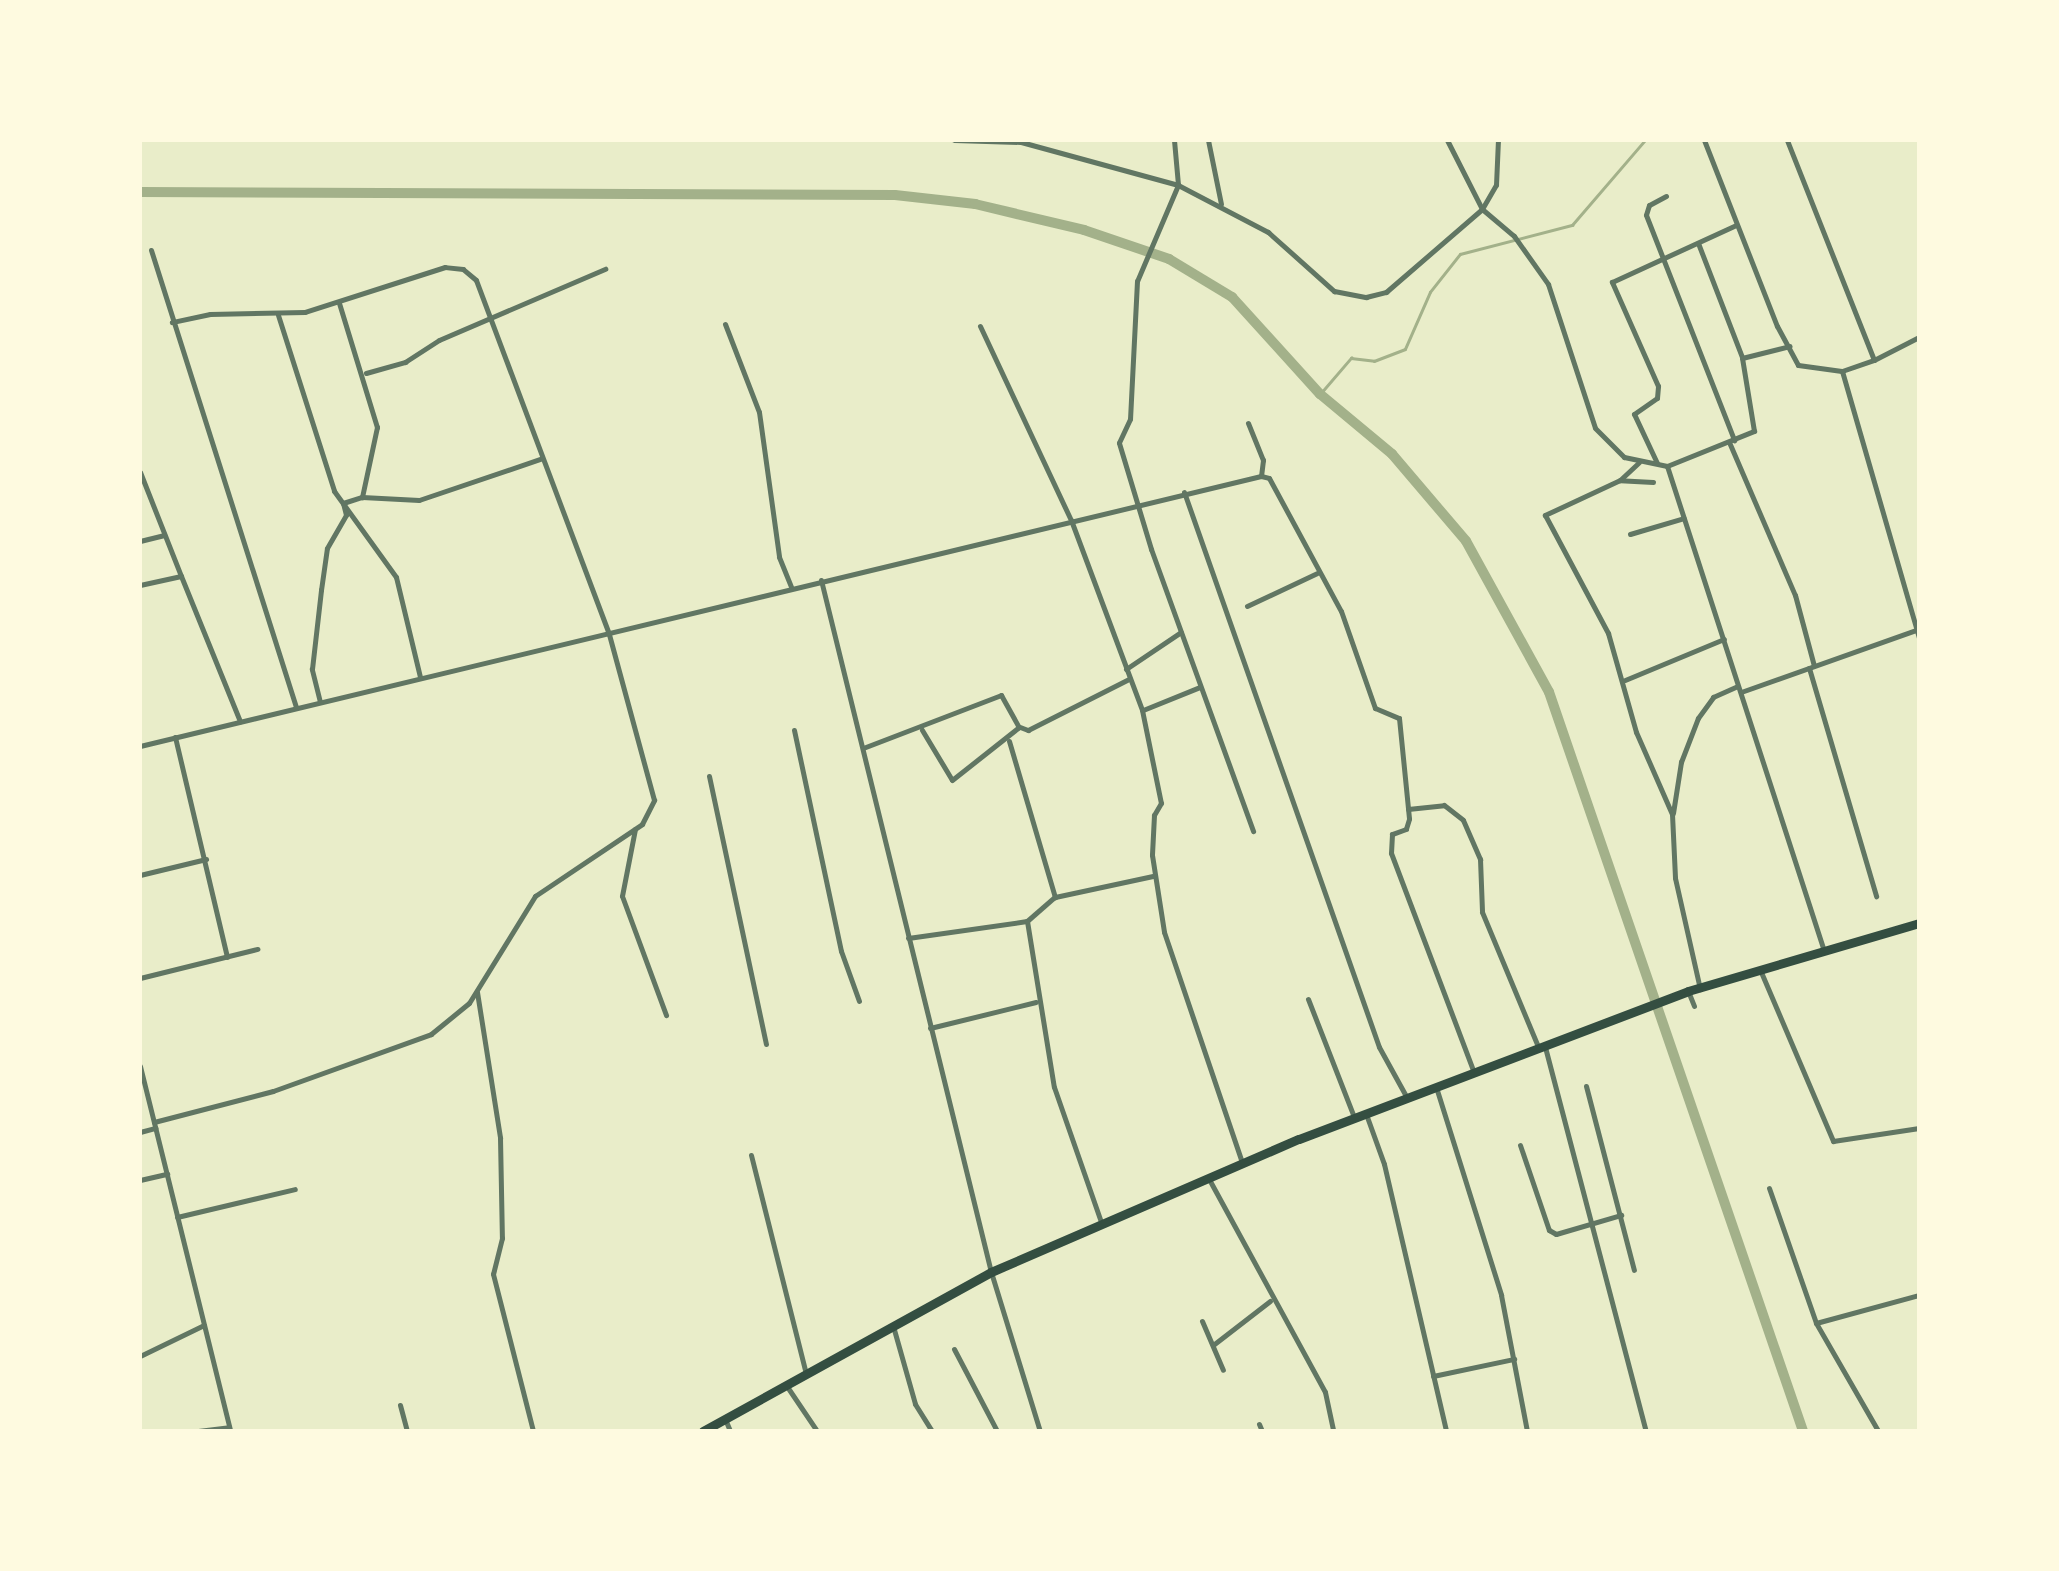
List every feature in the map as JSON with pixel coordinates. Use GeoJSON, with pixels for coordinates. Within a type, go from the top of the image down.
{"type":"FeatureCollection","features":[{"type":"Feature","properties":{"kind":"main road"},"geometry":{"type":"LineString","coordinates":[[703,1431],[990,1272],[1210,1182],[1354,1117],[1540,1043],[1612,1021],[1688,991],[1918,926]]}},
{"type":"Feature","properties":{"kind":"street"},"geometry":{"type":"LineString","coordinates":[[954,140],[1021,142],[1178,185],[1221,204],[1268,232],[1334,290],[1366,297],[1386,292],[1482,209],[1496,184],[1498,140]]}},
{"type":"Feature","properties":{"kind":"street"},"geometry":{"type":"LineString","coordinates":[[1174,140],[1178,185],[1137,281],[1130,419],[1120,442],[1137,507],[1254,831]]}},
{"type":"Feature","properties":{"kind":"street"},"geometry":{"type":"LineString","coordinates":[[1208,140],[1221,204]]}},
{"type":"Feature","properties":{"kind":"street"},"geometry":{"type":"LineString","coordinates":[[1447,140],[1482,209],[1514,236],[1548,284],[1595,428],[1607,446],[1639,462],[1666,466],[1756,428],[1742,358],[1698,243]]}},
{"type":"Feature","properties":{"kind":"street"},"geometry":{"type":"LineString","coordinates":[[1704,140],[1736,225],[1804,369],[1842,371],[1919,337]]}},
{"type":"Feature","properties":{"kind":"street"},"geometry":{"type":"LineString","coordinates":[[1787,140],[1874,360]]}},
{"type":"Feature","properties":{"kind":"street"},"geometry":{"type":"LineString","coordinates":[[1666,196],[1645,212],[1795,596],[1811,667],[1876,896]]}},
{"type":"Feature","properties":{"kind":"street"},"geometry":{"type":"LineString","coordinates":[[1657,464],[1634,414],[1657,398],[1658,386],[1611,286],[1736,225]]}},
{"type":"Feature","properties":{"kind":"street"},"geometry":{"type":"LineString","coordinates":[[151,250],[296,708]]}},
{"type":"Feature","properties":{"kind":"street"},"geometry":{"type":"LineString","coordinates":[[172,322],[210,314],[278,315],[339,302],[445,267],[463,269],[476,280],[608,634],[654,800],[635,829],[622,896],[666,1015]]}},
{"type":"Feature","properties":{"kind":"street"},"geometry":{"type":"LineString","coordinates":[[366,374],[405,362],[490,316],[605,270]]}},
{"type":"Feature","properties":{"kind":"street"},"geometry":{"type":"LineString","coordinates":[[339,302],[366,374],[376,426],[362,497]]}},
{"type":"Feature","properties":{"kind":"street"},"geometry":{"type":"LineString","coordinates":[[278,315],[346,515],[326,548],[320,590],[312,669],[320,702]]}},
{"type":"Feature","properties":{"kind":"street"},"geometry":{"type":"LineString","coordinates":[[725,324],[758,412],[780,557],[791,587]]}},
{"type":"Feature","properties":{"kind":"street"},"geometry":{"type":"LineString","coordinates":[[980,326],[1071,520],[1142,710],[1161,803],[1154,815],[1153,876],[1190,1022],[1244,1167]]}},
{"type":"Feature","properties":{"kind":"street"},"geometry":{"type":"LineString","coordinates":[[1742,358],[1790,346]]}},
{"type":"Feature","properties":{"kind":"street"},"geometry":{"type":"LineString","coordinates":[[1700,988],[1675,878],[1672,814],[1681,762],[1698,718],[1713,697],[1918,632],[1842,371]]}},
{"type":"Feature","properties":{"kind":"street"},"geometry":{"type":"LineString","coordinates":[[1248,423],[1263,460],[1261,476]]}},
{"type":"Feature","properties":{"kind":"street"},"geometry":{"type":"LineString","coordinates":[[344,503],[362,497],[419,500],[540,459]]}},
{"type":"Feature","properties":{"kind":"street"},"geometry":{"type":"LineString","coordinates":[[1639,462],[1620,480],[1545,515],[1590,591],[1624,680],[1636,732],[1672,814]]}},
{"type":"Feature","properties":{"kind":"street"},"geometry":{"type":"LineString","coordinates":[[1666,466],[1824,951]]}},
{"type":"Feature","properties":{"kind":"street"},"geometry":{"type":"LineString","coordinates":[[140,472],[240,721]]}},
{"type":"Feature","properties":{"kind":"street"},"geometry":{"type":"LineString","coordinates":[[140,746],[1137,507],[1184,492],[1261,476],[1270,478],[1317,573],[1341,611],[1375,708],[1399,718],[1409,824],[1392,834],[1391,853],[1473,1070]]}},
{"type":"Feature","properties":{"kind":"street"},"geometry":{"type":"LineString","coordinates":[[1620,480],[1653,482]]}},
{"type":"Feature","properties":{"kind":"street"},"geometry":{"type":"LineString","coordinates":[[1184,492],[1379,1048],[1407,1098]]}},
{"type":"Feature","properties":{"kind":"street"},"geometry":{"type":"LineString","coordinates":[[140,498],[148,496]]}},
{"type":"Feature","properties":{"kind":"street"},"geometry":{"type":"LineString","coordinates":[[344,503],[396,577],[420,678]]}},
{"type":"Feature","properties":{"kind":"street"},"geometry":{"type":"LineString","coordinates":[[1630,534],[1684,518]]}},
{"type":"Feature","properties":{"kind":"street"},"geometry":{"type":"LineString","coordinates":[[140,540],[164,535]]}},
{"type":"Feature","properties":{"kind":"street"},"geometry":{"type":"LineString","coordinates":[[1247,606],[1317,573]]}},
{"type":"Feature","properties":{"kind":"street"},"geometry":{"type":"LineString","coordinates":[[140,586],[181,576]]}},
{"type":"Feature","properties":{"kind":"street"},"geometry":{"type":"LineString","coordinates":[[821,580],[990,1272],[1040,1431]]}},
{"type":"Feature","properties":{"kind":"street"},"geometry":{"type":"LineString","coordinates":[[1125,670],[1181,632]]}},
{"type":"Feature","properties":{"kind":"street"},"geometry":{"type":"LineString","coordinates":[[1624,680],[1724,639]]}},
{"type":"Feature","properties":{"kind":"street"},"geometry":{"type":"LineString","coordinates":[[862,748],[922,730],[1001,695],[1019,727],[1028,730],[1129,679]]}},
{"type":"Feature","properties":{"kind":"street"},"geometry":{"type":"LineString","coordinates":[[1142,710],[1200,687]]}},
{"type":"Feature","properties":{"kind":"street"},"geometry":{"type":"LineString","coordinates":[[922,730],[952,780],[1009,741],[1019,727]]}},
{"type":"Feature","properties":{"kind":"street"},"geometry":{"type":"LineString","coordinates":[[794,730],[841,951],[859,1001]]}},
{"type":"Feature","properties":{"kind":"street"},"geometry":{"type":"LineString","coordinates":[[175,737],[227,957]]}},
{"type":"Feature","properties":{"kind":"street"},"geometry":{"type":"LineString","coordinates":[[1009,741],[1054,897]]}},
{"type":"Feature","properties":{"kind":"street"},"geometry":{"type":"LineString","coordinates":[[709,776],[766,1044]]}},
{"type":"Feature","properties":{"kind":"street"},"geometry":{"type":"LineString","coordinates":[[1408,809],[1444,805],[1463,820],[1480,859],[1482,912],[1540,1043],[1594,1223],[1646,1431]]}},
{"type":"Feature","properties":{"kind":"street"},"geometry":{"type":"LineString","coordinates":[[140,1132],[418,1040],[469,1003],[535,896],[635,829]]}},
{"type":"Feature","properties":{"kind":"street"},"geometry":{"type":"LineString","coordinates":[[140,876],[206,859]]}},
{"type":"Feature","properties":{"kind":"street"},"geometry":{"type":"LineString","coordinates":[[908,938],[1027,921],[1054,897],[1153,876]]}},
{"type":"Feature","properties":{"kind":"street"},"geometry":{"type":"LineString","coordinates":[[1027,921],[1036,1002],[1054,1088],[1102,1223]]}},
{"type":"Feature","properties":{"kind":"street"},"geometry":{"type":"LineString","coordinates":[[140,978],[257,949]]}},
{"type":"Feature","properties":{"kind":"street"},"geometry":{"type":"LineString","coordinates":[[1761,972],[1832,1141],[1919,1128]]}},
{"type":"Feature","properties":{"kind":"street"},"geometry":{"type":"LineString","coordinates":[[477,988],[500,1138],[502,1238],[494,1274],[533,1431]]}},
{"type":"Feature","properties":{"kind":"street"},"geometry":{"type":"LineString","coordinates":[[1688,991],[1694,1006]]}},
{"type":"Feature","properties":{"kind":"street"},"geometry":{"type":"LineString","coordinates":[[1308,999],[1354,1117]]}},
{"type":"Feature","properties":{"kind":"street"},"geometry":{"type":"LineString","coordinates":[[930,1028],[1036,1002]]}},
{"type":"Feature","properties":{"kind":"street"},"geometry":{"type":"LineString","coordinates":[[140,1066],[230,1429],[198,1431]]}},
{"type":"Feature","properties":{"kind":"street"},"geometry":{"type":"LineString","coordinates":[[1436,1086],[1502,1295],[1527,1431]]}},
{"type":"Feature","properties":{"kind":"street"},"geometry":{"type":"LineString","coordinates":[[1586,1086],[1634,1270]]}},
{"type":"Feature","properties":{"kind":"street"},"geometry":{"type":"LineString","coordinates":[[1366,1114],[1384,1164],[1446,1431]]}},
{"type":"Feature","properties":{"kind":"street"},"geometry":{"type":"LineString","coordinates":[[1520,1145],[1548,1230],[1556,1234],[1620,1216]]}},
{"type":"Feature","properties":{"kind":"street"},"geometry":{"type":"LineString","coordinates":[[751,1155],[806,1374]]}},
{"type":"Feature","properties":{"kind":"street"},"geometry":{"type":"LineString","coordinates":[[140,1180],[167,1174]]}},
{"type":"Feature","properties":{"kind":"street"},"geometry":{"type":"LineString","coordinates":[[1210,1182],[1247,1243],[1270,1301],[1324,1392],[1333,1431]]}},
{"type":"Feature","properties":{"kind":"street"},"geometry":{"type":"LineString","coordinates":[[1769,1188],[1816,1323],[1878,1431]]}},
{"type":"Feature","properties":{"kind":"street"},"geometry":{"type":"LineString","coordinates":[[177,1217],[294,1190]]}},
{"type":"Feature","properties":{"kind":"street"},"geometry":{"type":"LineString","coordinates":[[1816,1323],[1919,1295]]}},
{"type":"Feature","properties":{"kind":"street"},"geometry":{"type":"LineString","coordinates":[[1213,1346],[1270,1301]]}},
{"type":"Feature","properties":{"kind":"street"},"geometry":{"type":"LineString","coordinates":[[1202,1320],[1224,1370]]}},
{"type":"Feature","properties":{"kind":"street"},"geometry":{"type":"LineString","coordinates":[[140,1356],[204,1325]]}},
{"type":"Feature","properties":{"kind":"street"},"geometry":{"type":"LineString","coordinates":[[892,1326],[915,1404],[932,1431]]}},
{"type":"Feature","properties":{"kind":"street"},"geometry":{"type":"LineString","coordinates":[[954,1350],[997,1431]]}},
{"type":"Feature","properties":{"kind":"street"},"geometry":{"type":"LineString","coordinates":[[1432,1376],[1514,1359]]}},
{"type":"Feature","properties":{"kind":"street"},"geometry":{"type":"LineString","coordinates":[[786,1385],[817,1431]]}},
{"type":"Feature","properties":{"kind":"street"},"geometry":{"type":"LineString","coordinates":[[400,1405],[407,1431]]}},
{"type":"Feature","properties":{"kind":"street"},"geometry":{"type":"LineString","coordinates":[[724,1419],[730,1431]]}},
{"type":"Feature","properties":{"kind":"waterway"},"geometry":{"type":"LineString","coordinates":[[1320,394],[1351,358],[1374,361],[1405,349],[1430,292],[1460,254],[1572,225],[1645,140]]}},
{"type":"Feature","properties":{"kind":"waterway"},"geometry":{"type":"LineString","coordinates":[[140,192],[895,195],[975,204],[1084,230],[1169,259],[1232,297],[1320,394],[1392,454],[1466,541],[1549,692],[1803,1431]]}}]}
